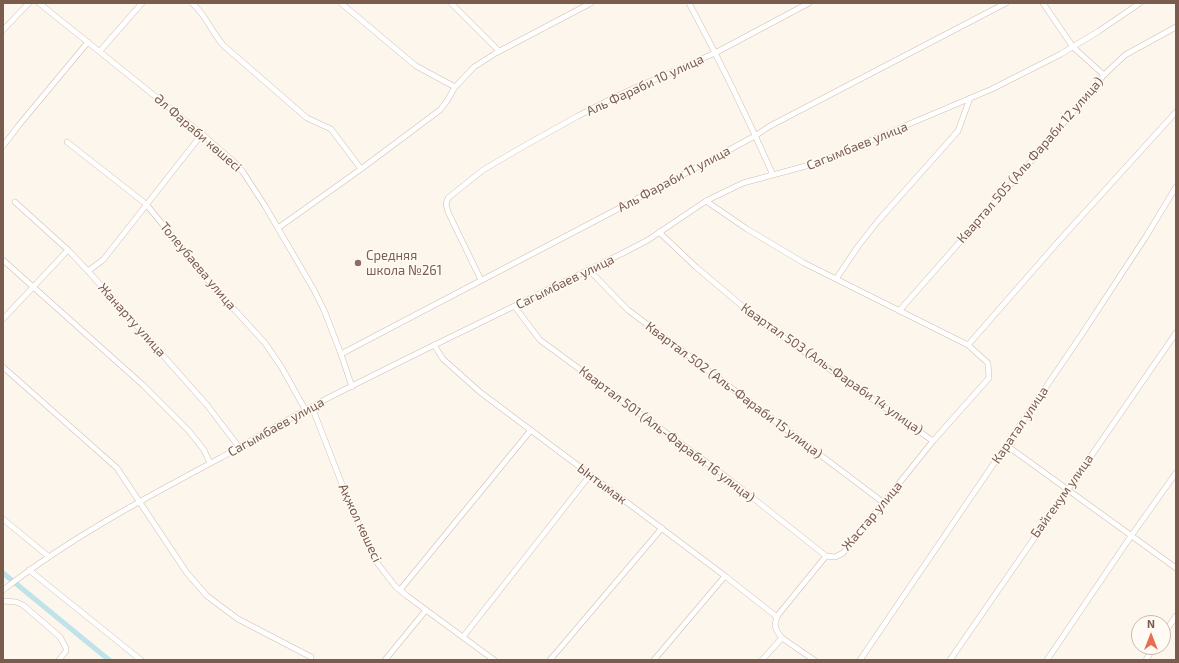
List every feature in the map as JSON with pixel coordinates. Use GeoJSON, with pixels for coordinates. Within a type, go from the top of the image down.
{"type":"FeatureCollection","features":[{"type":"Feature","properties":{"kind":"street"},"geometry":{"type":"LineString","coordinates":[[3,30],[29,3]]}},
{"type":"Feature","properties":{"kind":"street","name":"Әл Фараби көшесі"},"geometry":{"type":"LineString","coordinates":[[39,3],[202,134],[234,162],[243,172],[314,290],[324,310],[352,387]]}},
{"type":"Feature","properties":{"kind":"street"},"geometry":{"type":"LineString","coordinates":[[100,51],[142,3]]}},
{"type":"Feature","properties":{"kind":"street"},"geometry":{"type":"LineString","coordinates":[[192,3],[206,18],[218,40],[224,46],[307,118],[330,129],[361,169]]}},
{"type":"Feature","properties":{"kind":"street"},"geometry":{"type":"LineString","coordinates":[[341,3],[416,66],[454,87]]}},
{"type":"Feature","properties":{"kind":"street"},"geometry":{"type":"LineString","coordinates":[[451,3],[499,51]]}},
{"type":"Feature","properties":{"kind":"street"},"geometry":{"type":"LineString","coordinates":[[278,228],[440,110],[447,101],[454,87],[474,67],[499,51],[591,3]]}},
{"type":"Feature","properties":{"kind":"street"},"geometry":{"type":"LineString","coordinates":[[688,3],[715,53],[756,136],[772,175]]}},
{"type":"Feature","properties":{"kind":"street","name":"Аль Фараби 10 улица"},"geometry":{"type":"LineString","coordinates":[[481,280],[448,212],[446,204],[448,198],[483,170],[578,116],[619,95],[715,53],[809,3]]}},
{"type":"Feature","properties":{"kind":"street","name":"Аль Фараби 11 улица"},"geometry":{"type":"LineString","coordinates":[[341,354],[481,280],[611,214],[756,136],[770,126],[1006,3]]}},
{"type":"Feature","properties":{"kind":"street"},"geometry":{"type":"LineString","coordinates":[[1043,3],[1073,47],[1104,74]]}},
{"type":"Feature","properties":{"kind":"street","name":"Сагымбаев улица"},"geometry":{"type":"LineString","coordinates":[[3,590],[48,556],[210,463],[312,407],[434,345],[626,252],[706,201],[743,183],[817,163],[960,104],[1073,47],[1140,3]]}},
{"type":"Feature","properties":{"kind":"street","name":"Квартал 505 (Аль Фараби 12 улица)"},"geometry":{"type":"LineString","coordinates":[[899,311],[1026,167],[1104,74],[1125,55],[1176,27]]}},
{"type":"Feature","properties":{"kind":"street"},"geometry":{"type":"LineString","coordinates":[[3,146],[88,42]]}},
{"type":"Feature","properties":{"kind":"street"},"geometry":{"type":"LineString","coordinates":[[836,279],[878,221],[958,131],[970,98]]}},
{"type":"Feature","properties":{"kind":"street"},"geometry":{"type":"LineString","coordinates":[[706,201],[747,229],[804,263],[968,346],[1058,242],[1176,112]]}},
{"type":"Feature","properties":{"kind":"street"},"geometry":{"type":"LineString","coordinates":[[88,271],[103,260],[202,134]]}},
{"type":"Feature","properties":{"kind":"street","name":"Толеубаева улица"},"geometry":{"type":"LineString","coordinates":[[67,142],[146,204],[212,285],[265,343],[282,368],[306,411]]}},
{"type":"Feature","properties":{"kind":"street","name":"Каратал улица"},"geometry":{"type":"LineString","coordinates":[[860,660],[1091,321],[1176,187]]}},
{"type":"Feature","properties":{"kind":"street","name":"Жанарту улица"},"geometry":{"type":"LineString","coordinates":[[15,202],[68,250],[88,271],[207,405],[239,447]]}},
{"type":"Feature","properties":{"kind":"street","name":"Квартал 503 (Аль-Фараби 14 улица)"},"geometry":{"type":"LineString","coordinates":[[659,232],[696,267],[760,321],[933,441]]}},
{"type":"Feature","properties":{"kind":"street"},"geometry":{"type":"LineString","coordinates":[[3,319],[68,250]]}},
{"type":"Feature","properties":{"kind":"street"},"geometry":{"type":"LineString","coordinates":[[3,260],[143,384],[189,431],[204,450],[210,463]]}},
{"type":"Feature","properties":{"kind":"street","name":"Квартал 502 (Аль-Фараби 15 улица)"},"geometry":{"type":"LineString","coordinates":[[589,270],[628,310],[884,503]]}},
{"type":"Feature","properties":{"kind":"street","name":"Квартал 501 (Аль-Фараби 16 улица)"},"geometry":{"type":"LineString","coordinates":[[515,307],[540,340],[729,479],[826,556]]}},
{"type":"Feature","properties":{"kind":"street","name":"Байгекум улица"},"geometry":{"type":"LineString","coordinates":[[950,660],[1066,490],[1176,333]]}},
{"type":"Feature","properties":{"kind":"street","name":"Ынтымак"},"geometry":{"type":"LineString","coordinates":[[434,345],[443,359],[454,370],[777,617]]}},
{"type":"Feature","properties":{"kind":"street","name":"Жастар улица"},"geometry":{"type":"LineString","coordinates":[[777,617],[826,556],[835,557],[843,553],[933,441],[989,378],[988,364],[968,346]]}},
{"type":"Feature","properties":{"kind":"street"},"geometry":{"type":"LineString","coordinates":[[3,367],[117,468],[188,573],[207,596],[238,619],[311,657]]}},
{"type":"Feature","properties":{"kind":"street","name":"Ақжол көшесі"},"geometry":{"type":"LineString","coordinates":[[312,407],[352,510],[378,564],[395,586],[492,659]]}},
{"type":"Feature","properties":{"kind":"street"},"geometry":{"type":"LineString","coordinates":[[400,590],[531,430]]}},
{"type":"Feature","properties":{"kind":"street"},"geometry":{"type":"LineString","coordinates":[[1006,446],[1176,568]]}},
{"type":"Feature","properties":{"kind":"street"},"geometry":{"type":"LineString","coordinates":[[1048,660],[1131,536],[1176,473]]}},
{"type":"Feature","properties":{"kind":"street"},"geometry":{"type":"LineString","coordinates":[[463,637],[590,475]]}},
{"type":"Feature","properties":{"kind":"street"},"geometry":{"type":"LineString","coordinates":[[3,519],[48,556]]}},
{"type":"Feature","properties":{"kind":"street"},"geometry":{"type":"LineString","coordinates":[[550,660],[662,528]]}},
{"type":"Feature","properties":{"kind":"street"},"geometry":{"type":"LineString","coordinates":[[30,570],[141,660]]}},
{"type":"Feature","properties":{"kind":"street"},"geometry":{"type":"LineString","coordinates":[[654,660],[725,576]]}},
{"type":"Feature","properties":{"kind":"street"},"geometry":{"type":"LineString","coordinates":[[3,601],[16,602],[23,605],[60,637],[65,644],[66,651],[59,660]]}},
{"type":"Feature","properties":{"kind":"street"},"geometry":{"type":"LineString","coordinates":[[385,660],[426,610]]}},
{"type":"Feature","properties":{"kind":"street"},"geometry":{"type":"LineString","coordinates":[[777,617],[775,627],[782,638],[814,660]]}},
{"type":"Feature","properties":{"kind":"street"},"geometry":{"type":"LineString","coordinates":[[762,660],[782,638]]}},
{"type":"Feature","properties":{"kind":"waterway"},"geometry":{"type":"LineString","coordinates":[[3,573],[109,660]]}},
{"type":"Feature","properties":{"kind":"place","name":"Средняя школа №261"},"geometry":{"type":"Point","coordinates":[358,263]}}]}
